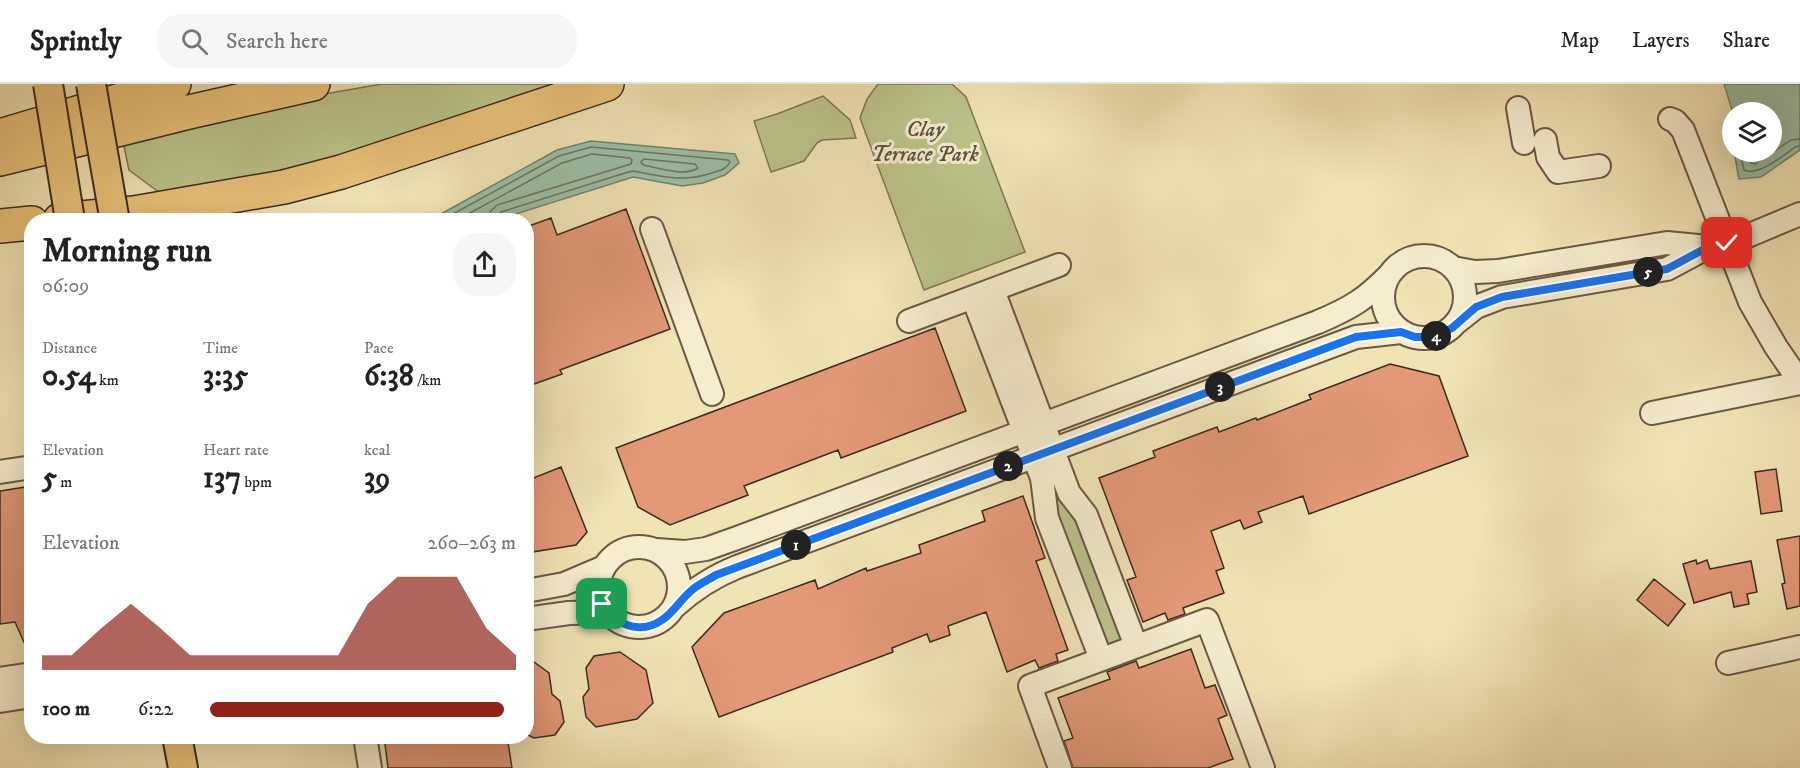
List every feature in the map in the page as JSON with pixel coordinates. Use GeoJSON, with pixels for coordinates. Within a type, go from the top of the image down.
{"type":"FeatureCollection","features":[{"type":"Feature","properties":{"kind":"highway"},"geometry":{"type":"LineString","coordinates":[[0,136],[174,84]]}},
{"type":"Feature","properties":{"kind":"highway"},"geometry":{"type":"LineString","coordinates":[[0,159],[200,109],[313,84]]}},
{"type":"Feature","properties":{"kind":"highway"},"geometry":{"type":"LineString","coordinates":[[142,213],[258,192],[341,172],[607,84]]}},
{"type":"Feature","properties":{"kind":"highway"},"geometry":{"type":"LineString","coordinates":[[0,226],[24,224]]}},
{"type":"Feature","properties":{"kind":"main road"},"geometry":{"type":"LineString","coordinates":[[48,84],[69,213]]}},
{"type":"Feature","properties":{"kind":"main road"},"geometry":{"type":"LineString","coordinates":[[91,84],[113,213]]}},
{"type":"Feature","properties":{"kind":"main road"},"geometry":{"type":"LineString","coordinates":[[178,744],[183,768]]}},
{"type":"Feature","properties":{"kind":"street"},"geometry":{"type":"LineString","coordinates":[[1518,108],[1534,141],[1558,172],[1599,166]]}},
{"type":"Feature","properties":{"kind":"street"},"geometry":{"type":"LineString","coordinates":[[1652,413],[1800,382],[1717,245],[1683,130],[1670,119]]}},
{"type":"Feature","properties":{"kind":"street"},"geometry":{"type":"LineString","coordinates":[[1457,322],[1462,313],[1465,294],[1459,275],[1453,268],[1436,258],[1425,256],[1405,261],[1371,294],[1347,310],[1035,428],[706,549],[685,552],[637,546],[626,548],[616,553],[604,567],[600,576],[599,595],[608,612],[622,623],[639,627],[656,624],[694,589],[716,575],[1356,337],[1401,332],[1415,337],[1434,337],[1443,333],[1457,322],[1476,307],[1502,297],[1667,269],[1717,245],[1745,237],[1800,214]]}},
{"type":"Feature","properties":{"kind":"street"},"geometry":{"type":"LineString","coordinates":[[652,229],[712,394]]}},
{"type":"Feature","properties":{"kind":"street"},"geometry":{"type":"LineString","coordinates":[[1453,268],[1475,272],[1498,272],[1667,243],[1717,245]]}},
{"type":"Feature","properties":{"kind":"street"},"geometry":{"type":"LineString","coordinates":[[909,321],[1059,265]]}},
{"type":"Feature","properties":{"kind":"street"},"geometry":{"type":"LineString","coordinates":[[1391,273],[1386,281],[1383,300],[1388,318],[1401,332]]}},
{"type":"Feature","properties":{"kind":"street"},"geometry":{"type":"LineString","coordinates":[[983,294],[1044,453],[1086,515],[1136,646]]}},
{"type":"Feature","properties":{"kind":"street"},"geometry":{"type":"LineString","coordinates":[[1044,453],[1042,478],[1047,518],[1101,659]]}},
{"type":"Feature","properties":{"kind":"street"},"geometry":{"type":"LineString","coordinates":[[0,472],[24,468]]}},
{"type":"Feature","properties":{"kind":"street"},"geometry":{"type":"LineString","coordinates":[[656,550],[664,555],[676,570],[680,588],[674,607]]}},
{"type":"Feature","properties":{"kind":"street"},"geometry":{"type":"LineString","coordinates":[[534,590],[564,584],[604,567]]}},
{"type":"Feature","properties":{"kind":"street"},"geometry":{"type":"LineString","coordinates":[[534,618],[569,613],[608,612]]}},
{"type":"Feature","properties":{"kind":"street"},"geometry":{"type":"LineString","coordinates":[[1060,768],[1030,686],[1207,620],[1263,768]]}},
{"type":"Feature","properties":{"kind":"street"},"geometry":{"type":"LineString","coordinates":[[1728,663],[1800,647]]}},
{"type":"Feature","properties":{"kind":"street"},"geometry":{"type":"LineString","coordinates":[[0,679],[24,675]]}},
{"type":"Feature","properties":{"kind":"street"},"geometry":{"type":"LineString","coordinates":[[0,701],[24,697]]}},
{"type":"Feature","properties":{"kind":"street"},"geometry":{"type":"LineString","coordinates":[[366,744],[370,768]]}},
{"type":"Feature","properties":{"kind":"green space"},"geometry":{"type":"Polygon","coordinates":[[[382,84],[579,84],[310,170],[160,193],[129,170],[123,142],[301,98],[382,84]]]}},
{"type":"Feature","properties":{"kind":"green space","name":"Clay Terrace Park"},"geometry":{"type":"Polygon","coordinates":[[[878,84],[952,84],[966,97],[1025,252],[924,290],[860,118],[867,99],[878,84]]]}},
{"type":"Feature","properties":{"kind":"green space"},"geometry":{"type":"Polygon","coordinates":[[[823,96],[850,120],[856,138],[822,140],[817,143],[804,161],[771,172],[754,121],[823,96]]]}},
{"type":"Feature","properties":{"kind":"green space"},"geometry":{"type":"Polygon","coordinates":[[[1052,494],[1059,494],[1082,516],[1122,642],[1107,647],[1050,514],[1052,494]]]}},
{"type":"Feature","properties":{"kind":"water"},"geometry":{"type":"Polygon","coordinates":[[[1724,84],[1800,84],[1800,150],[1761,177],[1739,179],[1736,162],[1782,162],[1782,102],[1730,102],[1724,84]]]}},
{"type":"Feature","properties":{"kind":"water"},"geometry":{"type":"Polygon","coordinates":[[[591,141],[735,154],[739,163],[725,175],[703,183],[682,186],[633,177],[519,213],[443,213],[557,150],[591,141]]]}},
{"type":"Feature","properties":{"kind":"building"},"geometry":{"type":"Polygon","coordinates":[[[626,209],[670,329],[560,370],[562,374],[534,384],[534,224],[551,218],[557,235],[626,209]]]}},
{"type":"Feature","properties":{"kind":"building"},"geometry":{"type":"Polygon","coordinates":[[[935,328],[966,411],[841,458],[838,450],[744,486],[748,495],[670,525],[638,507],[616,448],[935,328]]]}},
{"type":"Feature","properties":{"kind":"building"},"geometry":{"type":"Polygon","coordinates":[[[1390,364],[1439,376],[1468,456],[1309,514],[1303,496],[1258,512],[1262,522],[1244,529],[1240,520],[1211,531],[1224,568],[1216,571],[1224,593],[1183,608],[1185,614],[1168,620],[1165,613],[1143,622],[1127,580],[1136,577],[1099,478],[1155,457],[1153,451],[1217,427],[1219,432],[1256,418],[1257,420],[1311,399],[1309,395],[1390,364]]]}},
{"type":"Feature","properties":{"kind":"building"},"geometry":{"type":"Polygon","coordinates":[[[561,467],[587,532],[576,545],[534,552],[534,478],[561,467]]]}},
{"type":"Feature","properties":{"kind":"building"},"geometry":{"type":"Polygon","coordinates":[[[1776,469],[1782,511],[1761,514],[1755,472],[1776,469]]]}},
{"type":"Feature","properties":{"kind":"building"},"geometry":{"type":"Polygon","coordinates":[[[24,487],[24,642],[15,622],[0,624],[0,491],[24,487]]]}},
{"type":"Feature","properties":{"kind":"building"},"geometry":{"type":"Polygon","coordinates":[[[1023,496],[1045,558],[1036,561],[1068,650],[1056,654],[1058,661],[1039,668],[1035,660],[1007,672],[986,612],[948,626],[950,635],[930,642],[927,634],[892,648],[893,652],[719,717],[692,647],[724,613],[815,580],[818,589],[866,568],[867,571],[921,553],[919,545],[985,521],[982,511],[1023,496]]]}},
{"type":"Feature","properties":{"kind":"building"},"geometry":{"type":"Polygon","coordinates":[[[1800,536],[1800,606],[1787,609],[1777,540],[1800,536]]]}},
{"type":"Feature","properties":{"kind":"building"},"geometry":{"type":"Polygon","coordinates":[[[1696,560],[1697,564],[1707,560],[1710,569],[1751,561],[1757,592],[1747,594],[1749,604],[1734,607],[1731,592],[1694,603],[1683,564],[1696,560]]]}},
{"type":"Feature","properties":{"kind":"building"},"geometry":{"type":"Polygon","coordinates":[[[1654,579],[1685,604],[1668,626],[1637,600],[1654,579]]]}},
{"type":"Feature","properties":{"kind":"building"},"geometry":{"type":"Polygon","coordinates":[[[1191,649],[1205,688],[1215,685],[1227,715],[1218,719],[1233,759],[1208,768],[1073,768],[1064,741],[1073,738],[1058,698],[1110,679],[1107,672],[1136,661],[1139,668],[1191,649]]]}},
{"type":"Feature","properties":{"kind":"building"},"geometry":{"type":"Polygon","coordinates":[[[620,652],[646,670],[653,703],[637,719],[596,727],[586,717],[583,697],[589,689],[586,668],[594,656],[620,652]]]}},
{"type":"Feature","properties":{"kind":"building"},"geometry":{"type":"Polygon","coordinates":[[[534,662],[549,673],[552,694],[560,701],[564,722],[555,735],[534,738],[534,662]]]}},
{"type":"Feature","properties":{"kind":"building"},"geometry":{"type":"Polygon","coordinates":[[[385,744],[508,744],[512,768],[388,768],[385,744]]]}},
{"type":"Feature","properties":{"kind":"route"},"geometry":{"type":"LineString","coordinates":[[602,604],[614,618],[630,626],[656,624],[694,589],[716,575],[1356,337],[1401,332],[1415,337],[1434,337],[1452,328],[1476,307],[1502,297],[1667,269],[1708,247],[1727,243]]}}]}
